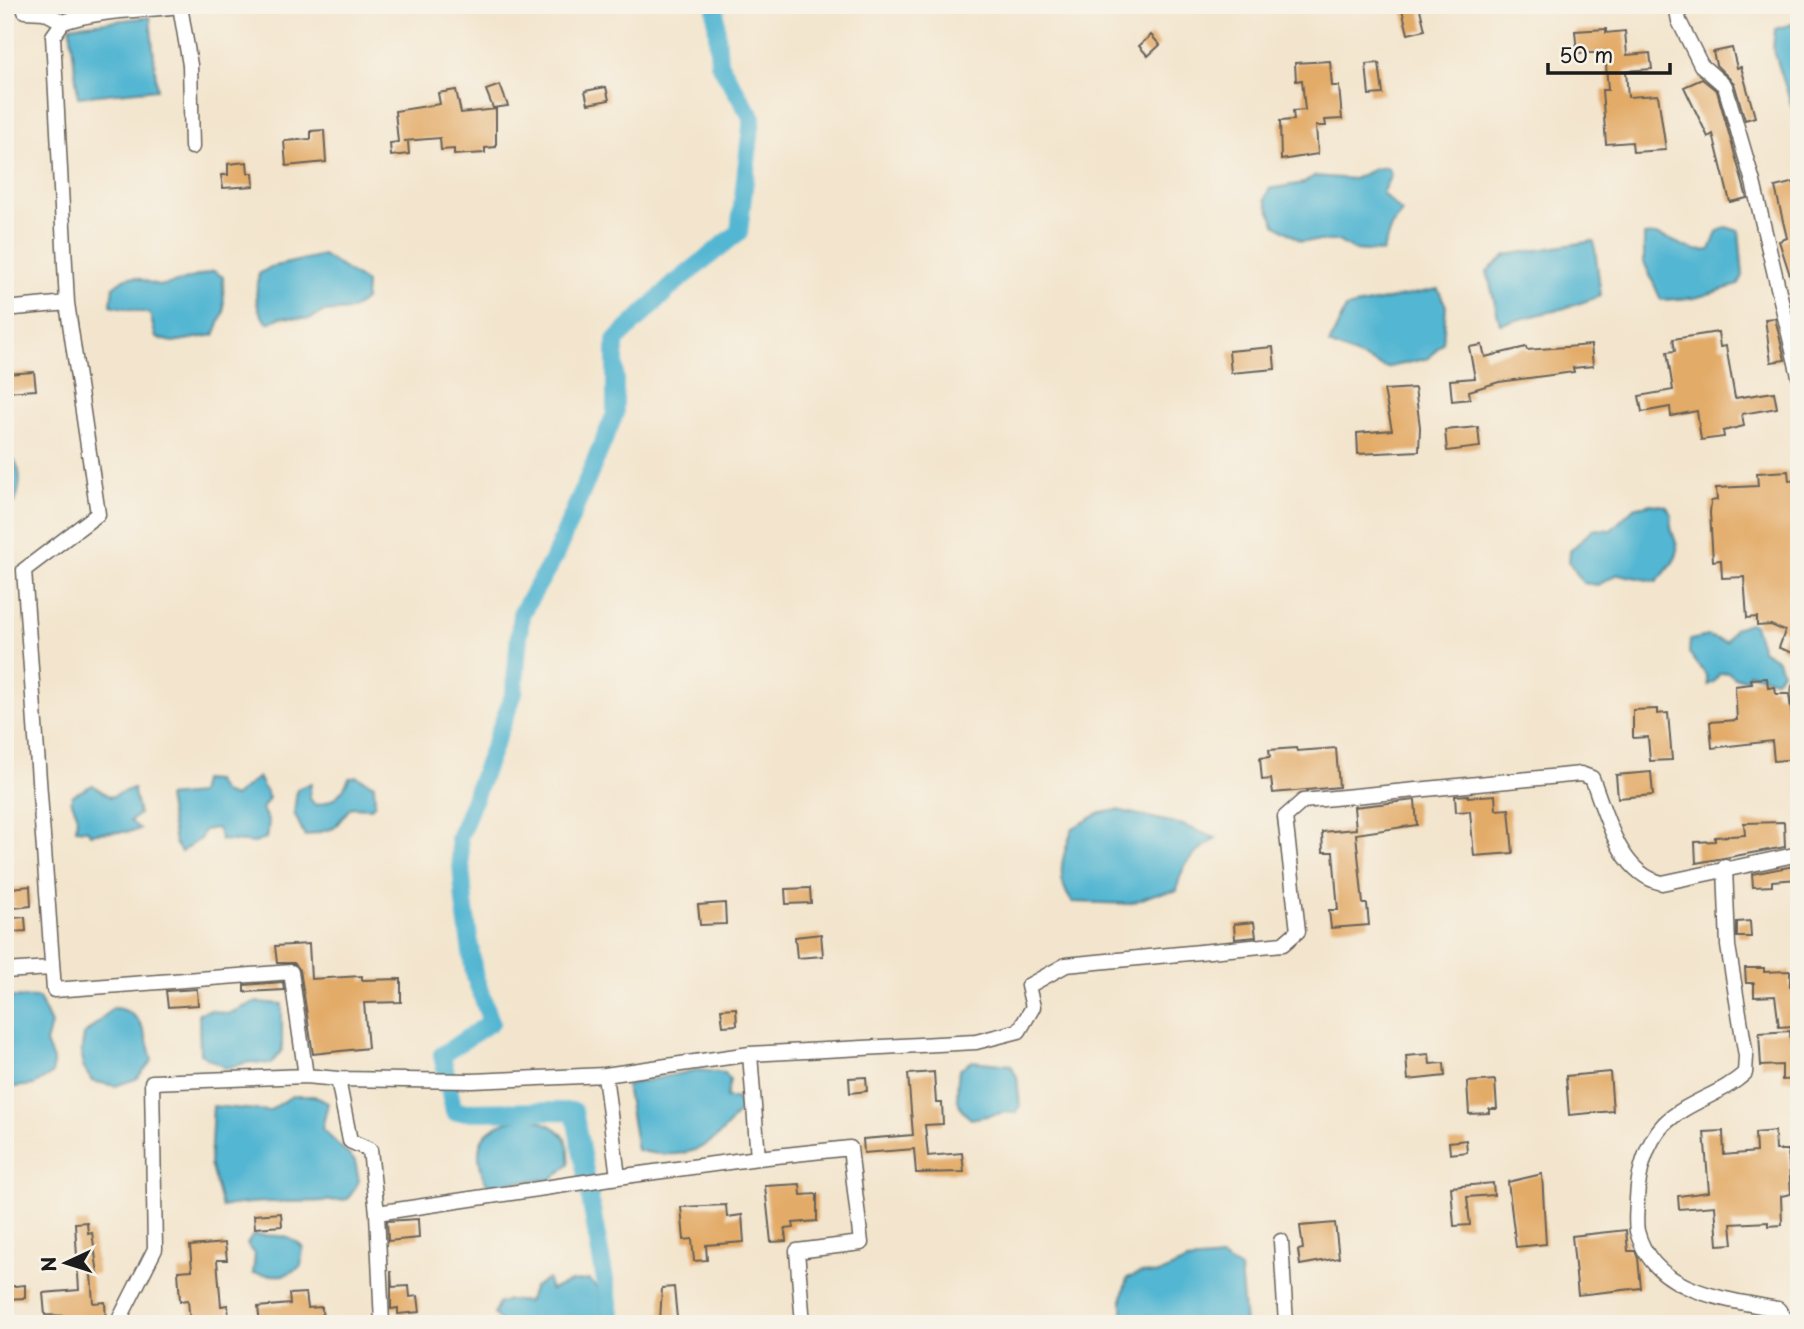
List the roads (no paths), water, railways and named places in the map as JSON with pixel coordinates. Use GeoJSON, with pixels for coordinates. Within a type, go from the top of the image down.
{"type":"FeatureCollection","features":[{"type":"Feature","properties":{"kind":"street"},"geometry":{"type":"LineString","coordinates":[[23,5],[25,11],[44,12],[63,22]]}},
{"type":"Feature","properties":{"kind":"street"},"geometry":{"type":"LineString","coordinates":[[1676,5],[1679,21],[1701,65],[1725,86],[1753,181],[1799,376]]}},
{"type":"Feature","properties":{"kind":"street"},"geometry":{"type":"LineString","coordinates":[[192,148],[190,65],[181,6],[136,12],[109,10],[63,22],[53,36],[66,303],[98,514],[24,570],[50,968],[54,990],[292,972],[306,1076]]}},
{"type":"Feature","properties":{"kind":"street"},"geometry":{"type":"LineString","coordinates":[[5,309],[66,303]]}},
{"type":"Feature","properties":{"kind":"street"},"geometry":{"type":"LineString","coordinates":[[1799,689],[1799,705]]}},
{"type":"Feature","properties":{"kind":"street"},"geometry":{"type":"LineString","coordinates":[[117,1324],[155,1249],[152,1083],[306,1076],[472,1081],[605,1075],[750,1054],[976,1042],[1019,1031],[1032,1007],[1028,986],[1066,965],[1283,944],[1298,931],[1285,817],[1303,801],[1581,774],[1592,778],[1613,832],[1635,871],[1647,880],[1662,883],[1725,867],[1799,854]]}},
{"type":"Feature","properties":{"kind":"street"},"geometry":{"type":"LineString","coordinates":[[1725,867],[1728,946],[1746,1056],[1745,1073],[1731,1086],[1693,1102],[1663,1125],[1647,1152],[1638,1181],[1637,1229],[1647,1256],[1665,1276],[1717,1299],[1778,1309],[1789,1324]]}},
{"type":"Feature","properties":{"kind":"street"},"geometry":{"type":"LineString","coordinates":[[5,971],[50,968]]}},
{"type":"Feature","properties":{"kind":"street"},"geometry":{"type":"LineString","coordinates":[[750,1054],[758,1158]]}},
{"type":"Feature","properties":{"kind":"street"},"geometry":{"type":"LineString","coordinates":[[605,1075],[618,1177]]}},
{"type":"Feature","properties":{"kind":"street"},"geometry":{"type":"LineString","coordinates":[[338,1079],[350,1141],[369,1150],[377,1213],[382,1324]]}},
{"type":"Feature","properties":{"kind":"street"},"geometry":{"type":"LineString","coordinates":[[377,1213],[758,1158],[850,1149],[861,1243],[797,1251],[803,1324]]}},
{"type":"Feature","properties":{"kind":"street"},"geometry":{"type":"LineString","coordinates":[[1281,1241],[1286,1324]]}},
{"type":"Feature","properties":{"kind":"water"},"geometry":{"type":"Polygon","coordinates":[[[150,17],[157,89],[78,97],[70,26],[150,17]]]}},
{"type":"Feature","properties":{"kind":"water"},"geometry":{"type":"Polygon","coordinates":[[[1799,22],[1799,117],[1793,110],[1773,48],[1775,29],[1799,22]]]}},
{"type":"Feature","properties":{"kind":"water"},"geometry":{"type":"Polygon","coordinates":[[[1387,167],[1391,175],[1382,193],[1402,212],[1391,227],[1382,252],[1353,250],[1338,241],[1301,241],[1275,224],[1265,199],[1269,189],[1304,183],[1314,176],[1354,179],[1374,169],[1387,167]]]}},
{"type":"Feature","properties":{"kind":"water"},"geometry":{"type":"Polygon","coordinates":[[[1726,227],[1739,231],[1743,276],[1738,285],[1695,298],[1661,300],[1644,262],[1644,235],[1661,236],[1701,251],[1710,250],[1717,232],[1726,227]]]}},
{"type":"Feature","properties":{"kind":"water"},"geometry":{"type":"Polygon","coordinates":[[[1594,241],[1601,296],[1500,324],[1487,271],[1506,255],[1594,241]]]}},
{"type":"Feature","properties":{"kind":"water"},"geometry":{"type":"Polygon","coordinates":[[[323,255],[366,283],[365,300],[351,310],[323,312],[309,319],[281,317],[268,323],[260,313],[257,300],[259,274],[271,267],[323,255]]]}},
{"type":"Feature","properties":{"kind":"water"},"geometry":{"type":"Polygon","coordinates":[[[214,271],[223,277],[224,312],[214,335],[173,342],[156,338],[150,314],[111,305],[113,287],[126,278],[136,277],[164,285],[214,271]]]}},
{"type":"Feature","properties":{"kind":"water"},"geometry":{"type":"Polygon","coordinates":[[[1438,289],[1446,306],[1443,342],[1429,358],[1386,368],[1329,344],[1346,308],[1438,289]]]}},
{"type":"Feature","properties":{"kind":"water"},"geometry":{"type":"Polygon","coordinates":[[[5,458],[14,459],[19,470],[15,503],[5,504],[5,458]]]}},
{"type":"Feature","properties":{"kind":"water"},"geometry":{"type":"Polygon","coordinates":[[[1651,504],[1666,506],[1672,515],[1671,527],[1677,545],[1674,561],[1657,582],[1618,574],[1598,585],[1583,583],[1569,562],[1570,551],[1593,529],[1611,530],[1634,508],[1651,504]]]}},
{"type":"Feature","properties":{"kind":"water"},"geometry":{"type":"Polygon","coordinates":[[[1749,623],[1754,625],[1762,650],[1778,660],[1782,671],[1776,680],[1749,673],[1747,679],[1735,678],[1728,672],[1719,674],[1715,681],[1708,685],[1706,675],[1689,653],[1690,640],[1708,636],[1726,642],[1735,628],[1749,623]]]}},
{"type":"Feature","properties":{"kind":"water"},"geometry":{"type":"Polygon","coordinates":[[[356,776],[374,785],[375,804],[371,808],[351,807],[334,828],[305,836],[294,813],[297,789],[311,783],[309,797],[315,805],[321,804],[336,796],[349,778],[356,776]]]}},
{"type":"Feature","properties":{"kind":"water"},"geometry":{"type":"Polygon","coordinates":[[[258,777],[269,798],[262,809],[269,823],[266,838],[255,843],[221,840],[217,828],[204,830],[200,839],[181,852],[175,843],[167,797],[199,794],[202,780],[215,781],[223,793],[234,797],[258,777]]]}},
{"type":"Feature","properties":{"kind":"water"},"geometry":{"type":"Polygon","coordinates":[[[93,785],[110,797],[133,788],[139,814],[130,821],[140,829],[90,834],[88,830],[76,829],[77,814],[71,800],[73,795],[93,785]]]}},
{"type":"Feature","properties":{"kind":"water"},"geometry":{"type":"Polygon","coordinates":[[[1117,810],[1183,825],[1216,838],[1189,860],[1181,873],[1177,891],[1155,894],[1129,904],[1072,902],[1063,884],[1062,866],[1073,828],[1100,813],[1117,810]]]}},
{"type":"Feature","properties":{"kind":"water"},"geometry":{"type":"Polygon","coordinates":[[[5,997],[39,998],[51,1024],[46,1043],[53,1060],[53,1073],[34,1085],[5,1088],[5,997]]]}},
{"type":"Feature","properties":{"kind":"water"},"geometry":{"type":"Polygon","coordinates":[[[255,1002],[282,1004],[282,1050],[271,1064],[250,1062],[225,1068],[200,1054],[199,1013],[210,1010],[228,1014],[255,1002]]]}},
{"type":"Feature","properties":{"kind":"water"},"geometry":{"type":"Polygon","coordinates":[[[113,1008],[131,1013],[137,1019],[145,1034],[152,1061],[136,1079],[115,1086],[92,1081],[83,1067],[81,1055],[84,1035],[113,1008]]]}},
{"type":"Feature","properties":{"kind":"water"},"geometry":{"type":"Polygon","coordinates":[[[972,1061],[1011,1065],[1017,1077],[1020,1107],[1015,1113],[971,1119],[965,1114],[958,1097],[959,1069],[972,1061]]]}},
{"type":"Feature","properties":{"kind":"water"},"geometry":{"type":"Polygon","coordinates":[[[697,1070],[725,1073],[730,1080],[726,1098],[736,1098],[741,1108],[731,1122],[709,1143],[684,1153],[637,1150],[626,1085],[697,1070]]]}},
{"type":"Feature","properties":{"kind":"water"},"geometry":{"type":"Polygon","coordinates":[[[292,1096],[314,1096],[328,1103],[322,1129],[355,1161],[359,1181],[348,1199],[222,1207],[210,1164],[213,1106],[269,1111],[292,1096]]]}},
{"type":"Feature","properties":{"kind":"water"},"geometry":{"type":"Polygon","coordinates":[[[530,1118],[548,1124],[561,1133],[568,1146],[569,1164],[552,1179],[488,1184],[482,1175],[479,1152],[485,1135],[500,1124],[530,1118]]]}},
{"type":"Feature","properties":{"kind":"water"},"geometry":{"type":"Polygon","coordinates":[[[253,1235],[280,1236],[298,1243],[303,1248],[301,1266],[283,1275],[253,1274],[255,1254],[247,1244],[253,1235]]]}},
{"type":"Feature","properties":{"kind":"water"},"geometry":{"type":"Polygon","coordinates":[[[1222,1258],[1240,1269],[1245,1324],[1122,1324],[1122,1297],[1127,1278],[1141,1273],[1158,1274],[1187,1261],[1222,1258]]]}},
{"type":"Feature","properties":{"kind":"water"},"geometry":{"type":"Polygon","coordinates":[[[548,1279],[550,1290],[570,1282],[590,1280],[598,1289],[605,1324],[502,1324],[494,1314],[498,1304],[508,1300],[528,1302],[534,1287],[548,1279]]]}},
{"type":"Feature","properties":{"kind":"waterway"},"geometry":{"type":"LineString","coordinates":[[613,1324],[574,1111],[454,1112],[442,1055],[491,1022],[474,974],[459,838],[514,693],[521,614],[555,556],[615,414],[615,341],[673,285],[739,232],[752,118],[719,63],[715,5]]}}]}
